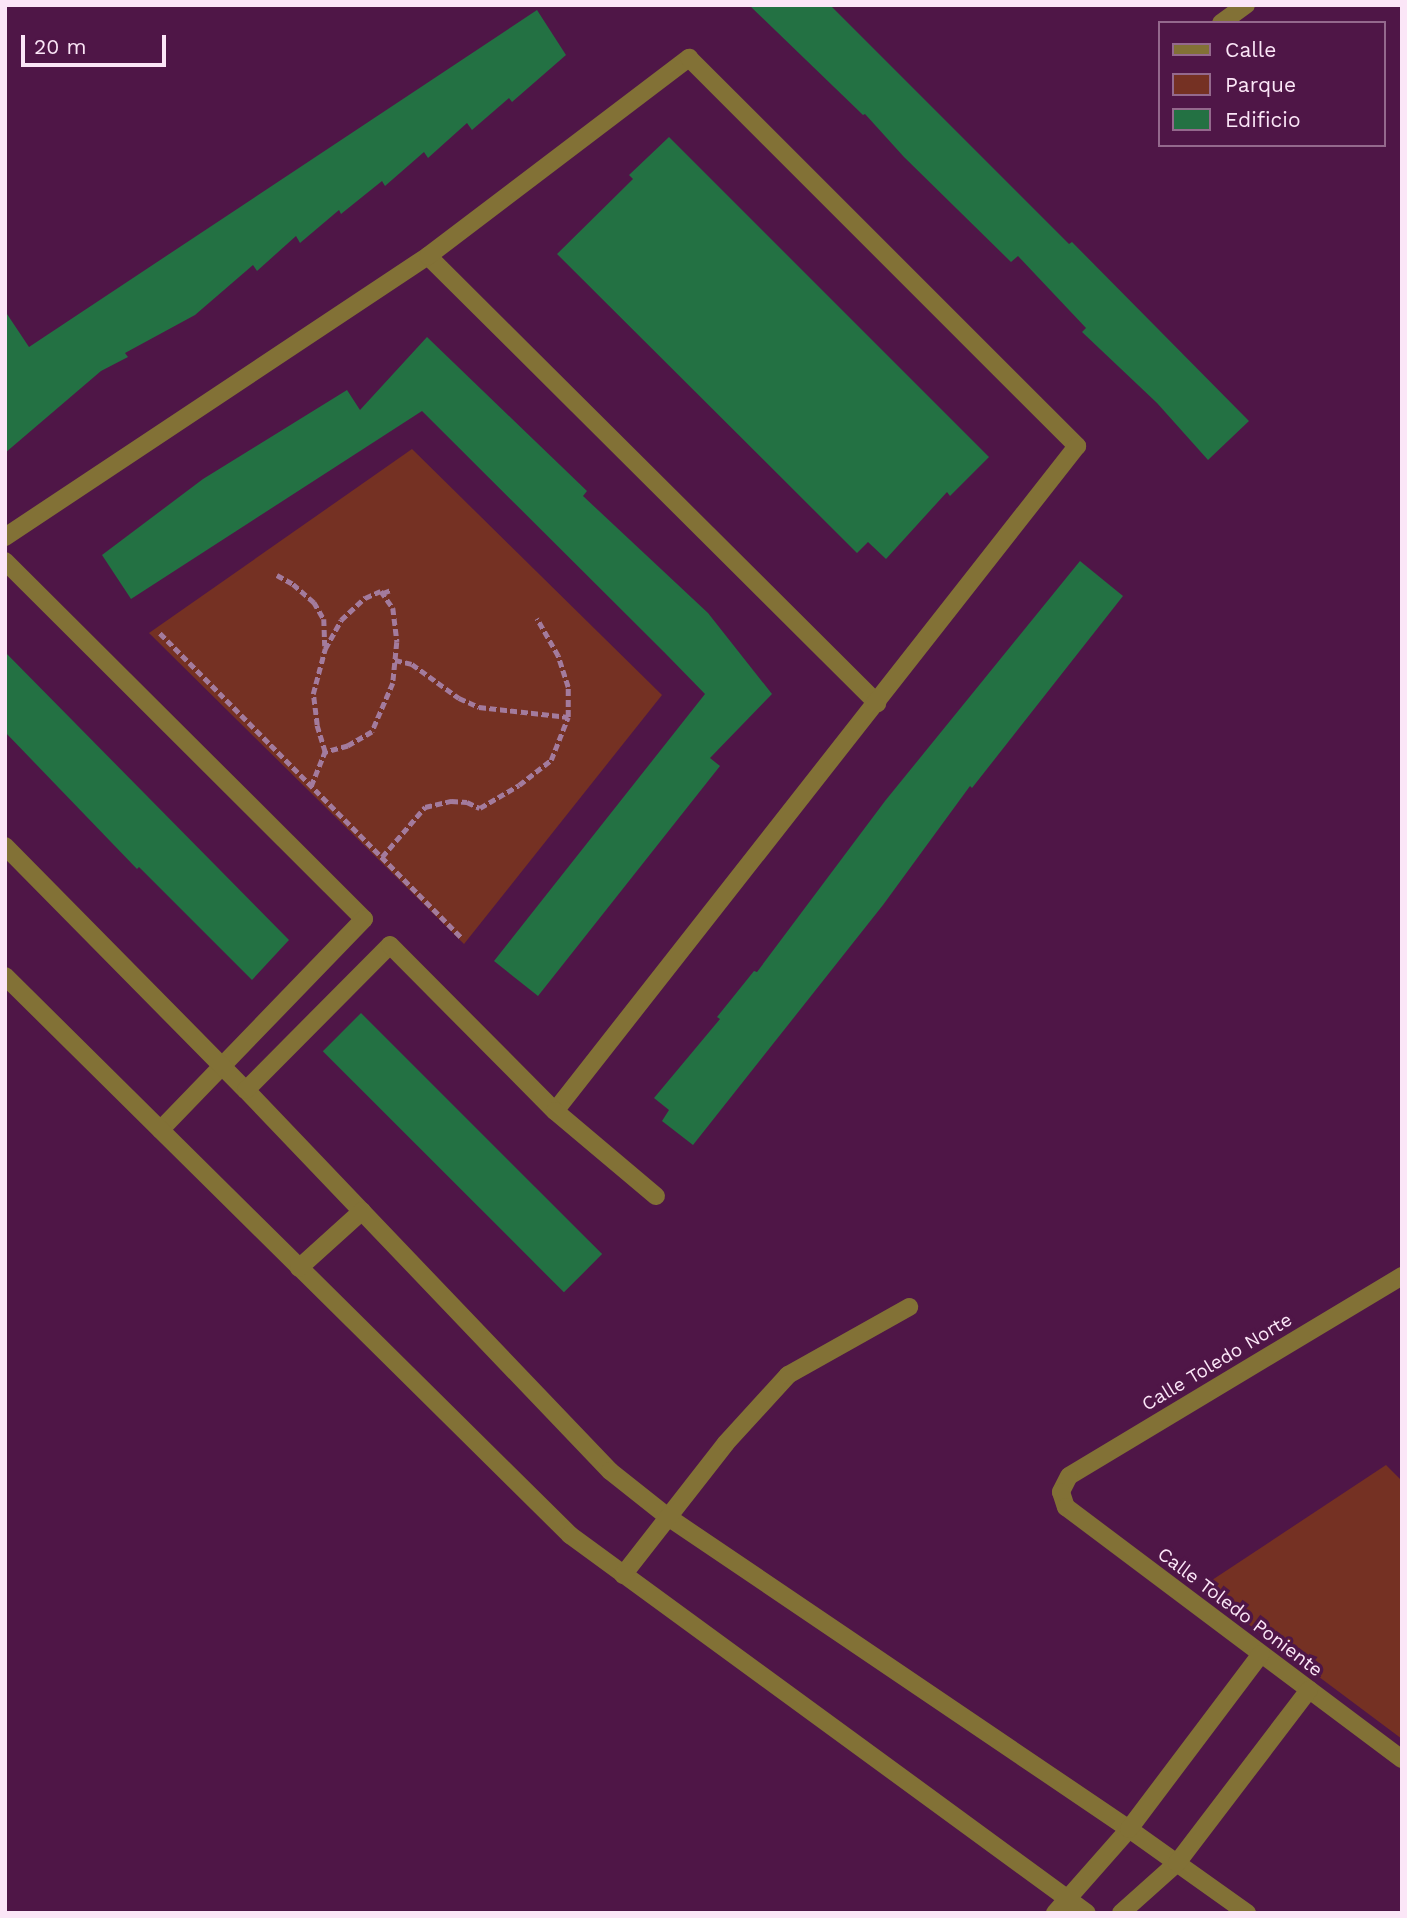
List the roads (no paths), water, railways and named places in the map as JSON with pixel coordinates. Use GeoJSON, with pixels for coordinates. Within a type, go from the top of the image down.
{"type":"FeatureCollection","features":[{"type":"Feature","properties":{"kind":"street"},"geometry":{"type":"LineString","coordinates":[[1224,21],[1246,5]]}},
{"type":"Feature","properties":{"kind":"street"},"geometry":{"type":"LineString","coordinates":[[5,537],[428,256],[690,58],[1077,446],[555,1111]]}},
{"type":"Feature","properties":{"kind":"street"},"geometry":{"type":"LineString","coordinates":[[428,256],[877,703]]}},
{"type":"Feature","properties":{"kind":"street"},"geometry":{"type":"LineString","coordinates":[[5,561],[364,919],[160,1130]]}},
{"type":"Feature","properties":{"kind":"street"},"geometry":{"type":"LineString","coordinates":[[5,846],[246,1090],[610,1471],[668,1517],[1129,1829],[1247,1913]]}},
{"type":"Feature","properties":{"kind":"street"},"geometry":{"type":"LineString","coordinates":[[246,1090],[390,945],[555,1111],[656,1196]]}},
{"type":"Feature","properties":{"kind":"street"},"geometry":{"type":"LineString","coordinates":[[5,976],[570,1535],[1087,1913]]}},
{"type":"Feature","properties":{"kind":"street"},"geometry":{"type":"LineString","coordinates":[[299,1268],[362,1211]]}},
{"type":"Feature","properties":{"kind":"street","name":"Calle Toledo Norte"},"geometry":{"type":"LineString","coordinates":[[1062,1492],[1069,1476],[1402,1276]]}},
{"type":"Feature","properties":{"kind":"street"},"geometry":{"type":"LineString","coordinates":[[623,1575],[726,1443],[788,1375],[909,1307]]}},
{"type":"Feature","properties":{"kind":"street","name":"Calle Toledo Poniente"},"geometry":{"type":"LineString","coordinates":[[1062,1492],[1066,1507],[1402,1759]]}},
{"type":"Feature","properties":{"kind":"street"},"geometry":{"type":"LineString","coordinates":[[1055,1913],[1066,1897],[1129,1829],[1261,1654]]}},
{"type":"Feature","properties":{"kind":"street"},"geometry":{"type":"LineString","coordinates":[[1121,1913],[1177,1863],[1309,1690]]}}]}
